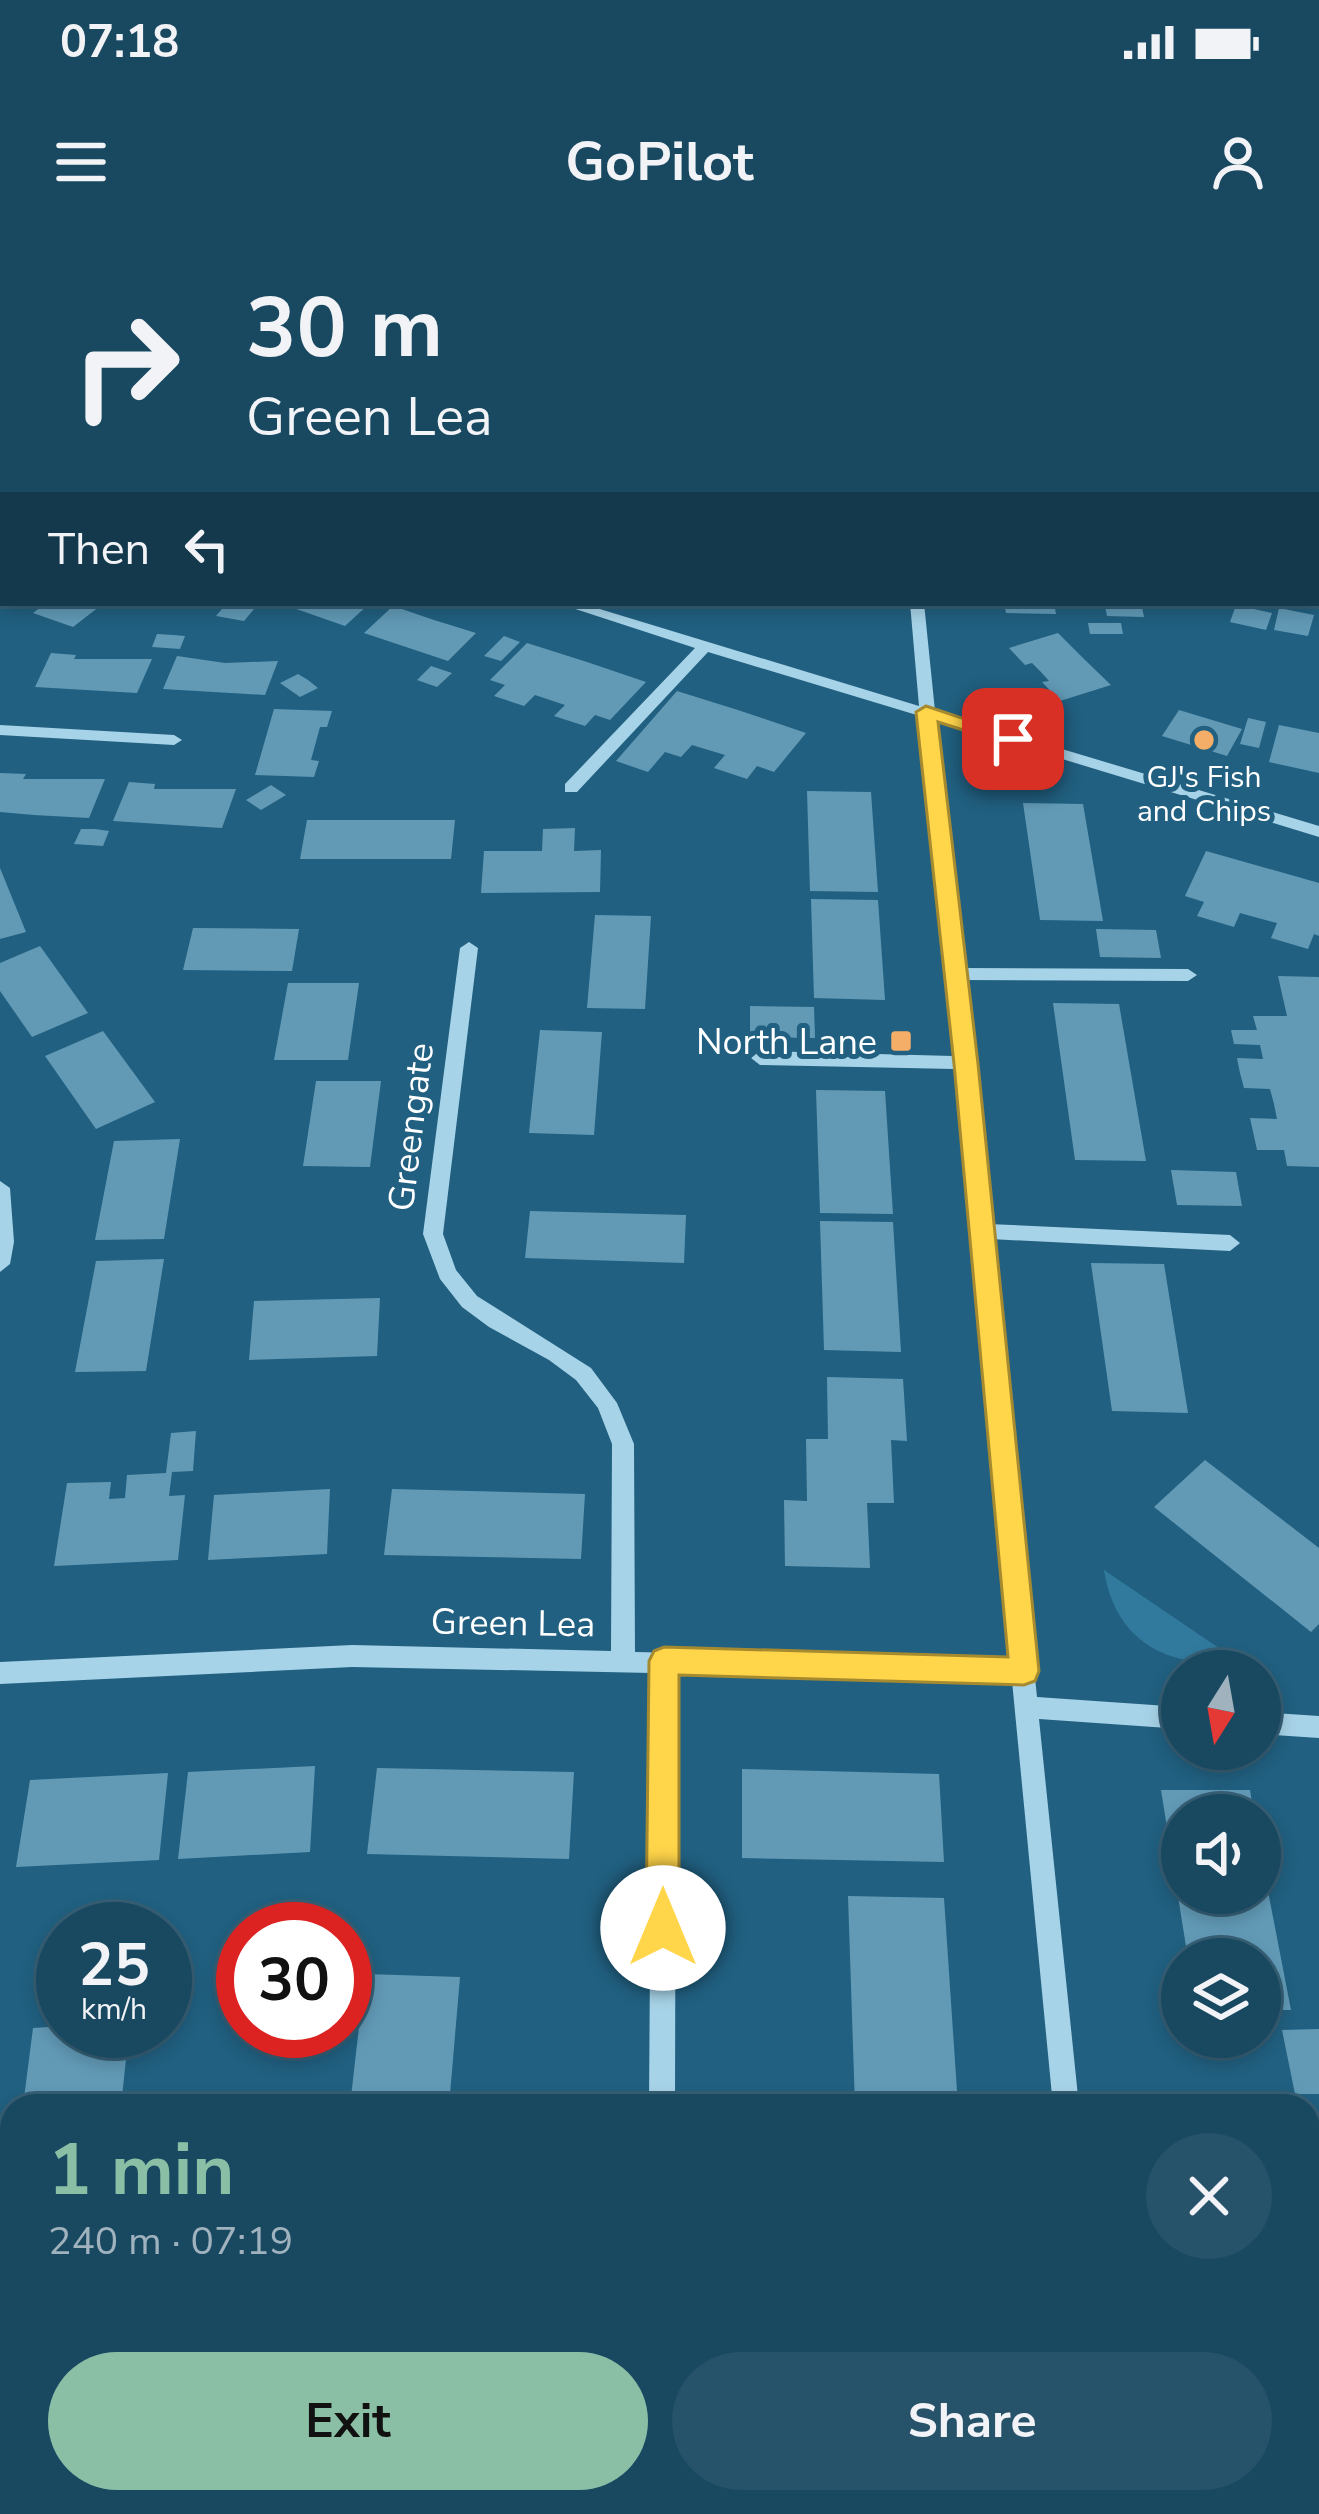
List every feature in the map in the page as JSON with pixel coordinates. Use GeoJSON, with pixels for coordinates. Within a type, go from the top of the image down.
{"type":"FeatureCollection","features":[{"type":"Feature","properties":{"kind":"street"},"geometry":{"type":"LineString","coordinates":[[575,606],[1319,832]]}},
{"type":"Feature","properties":{"kind":"street"},"geometry":{"type":"LineString","coordinates":[[917,606],[1065,2094]]}},
{"type":"Feature","properties":{"kind":"street"},"geometry":{"type":"LineString","coordinates":[[571,788],[705,646]]}},
{"type":"Feature","properties":{"kind":"street"},"geometry":{"type":"LineString","coordinates":[[0,730],[175,740]]}},
{"type":"Feature","properties":{"kind":"street","name":"Greengate"},"geometry":{"type":"LineString","coordinates":[[469,948],[433,1234],[439,1264],[457,1292],[485,1316],[575,1363],[599,1386],[616,1413],[623,1444],[623,1659]]}},
{"type":"Feature","properties":{"kind":"street"},"geometry":{"type":"LineString","coordinates":[[953,974],[1187,975]]}},
{"type":"Feature","properties":{"kind":"street"},"geometry":{"type":"LineString","coordinates":[[760,1058],[966,1064]]}},
{"type":"Feature","properties":{"kind":"street"},"geometry":{"type":"LineString","coordinates":[[0,1188],[4,1242],[0,1264]]}},
{"type":"Feature","properties":{"kind":"street"},"geometry":{"type":"LineString","coordinates":[[980,1232],[1230,1243]]}},
{"type":"Feature","properties":{"kind":"street","name":"Green Lea"},"geometry":{"type":"LineString","coordinates":[[0,1672],[352,1656],[1024,1671]]}},
{"type":"Feature","properties":{"kind":"street"},"geometry":{"type":"LineString","coordinates":[[662,2094],[664,1661]]}},
{"type":"Feature","properties":{"kind":"street"},"geometry":{"type":"LineString","coordinates":[[1027,1707],[1161,1717]]}},
{"type":"Feature","properties":{"kind":"street"},"geometry":{"type":"LineString","coordinates":[[1281,1724],[1319,1727]]}},
{"type":"Feature","properties":{"kind":"shaded area"},"geometry":{"type":"Polygon","coordinates":[[[1104,1570],[1222,1650],[1161,1652],[1149,1646],[1120,1616],[1104,1570]]]}},
{"type":"Feature","properties":{"kind":"building"},"geometry":{"type":"Polygon","coordinates":[[[42,606],[100,606],[73,627],[33,613],[42,606]]]}},
{"type":"Feature","properties":{"kind":"building"},"geometry":{"type":"Polygon","coordinates":[[[224,606],[254,609],[244,621],[216,616],[224,606]]]}},
{"type":"Feature","properties":{"kind":"building"},"geometry":{"type":"Polygon","coordinates":[[[288,606],[367,606],[345,626],[288,606]]]}},
{"type":"Feature","properties":{"kind":"building"},"geometry":{"type":"Polygon","coordinates":[[[393,606],[476,633],[448,661],[364,633],[393,606]]]}},
{"type":"Feature","properties":{"kind":"building"},"geometry":{"type":"Polygon","coordinates":[[[1005,606],[1055,606],[1056,614],[1006,613],[1005,606]]]}},
{"type":"Feature","properties":{"kind":"building"},"geometry":{"type":"Polygon","coordinates":[[[1105,606],[1142,607],[1144,617],[1107,616],[1105,606]]]}},
{"type":"Feature","properties":{"kind":"building"},"geometry":{"type":"Polygon","coordinates":[[[1236,606],[1272,613],[1266,630],[1230,622],[1236,606]]]}},
{"type":"Feature","properties":{"kind":"building"},"geometry":{"type":"Polygon","coordinates":[[[1279,608],[1314,615],[1308,636],[1274,630],[1279,608]]]}},
{"type":"Feature","properties":{"kind":"building"},"geometry":{"type":"Polygon","coordinates":[[[1088,623],[1121,623],[1123,634],[1090,634],[1088,623]]]}},
{"type":"Feature","properties":{"kind":"building"},"geometry":{"type":"Polygon","coordinates":[[[1058,633],[1111,685],[1060,701],[1042,682],[1049,681],[1041,672],[1032,663],[1025,665],[1009,648],[1058,633]]]}},
{"type":"Feature","properties":{"kind":"building"},"geometry":{"type":"Polygon","coordinates":[[[157,634],[185,636],[180,649],[152,647],[157,634]]]}},
{"type":"Feature","properties":{"kind":"building"},"geometry":{"type":"Polygon","coordinates":[[[504,636],[520,642],[501,661],[484,656],[504,636]]]}},
{"type":"Feature","properties":{"kind":"building"},"geometry":{"type":"Polygon","coordinates":[[[527,643],[646,682],[610,720],[595,715],[585,726],[554,716],[565,705],[535,695],[524,706],[494,696],[505,685],[490,680],[527,643]]]}},
{"type":"Feature","properties":{"kind":"building"},"geometry":{"type":"Polygon","coordinates":[[[51,653],[76,655],[74,659],[152,659],[137,693],[35,687],[51,653]]]}},
{"type":"Feature","properties":{"kind":"building"},"geometry":{"type":"Polygon","coordinates":[[[177,656],[225,663],[278,661],[265,695],[163,689],[177,656]]]}},
{"type":"Feature","properties":{"kind":"building"},"geometry":{"type":"Polygon","coordinates":[[[431,666],[452,673],[437,687],[417,680],[431,666]]]}},
{"type":"Feature","properties":{"kind":"building"},"geometry":{"type":"Polygon","coordinates":[[[298,674],[318,688],[300,697],[280,683],[298,674]]]}},
{"type":"Feature","properties":{"kind":"building"},"geometry":{"type":"Polygon","coordinates":[[[677,691],[806,733],[774,772],[757,766],[747,779],[714,768],[725,755],[692,745],[681,757],[665,752],[648,772],[616,761],[677,691]]]}},
{"type":"Feature","properties":{"kind":"building"},"geometry":{"type":"Polygon","coordinates":[[[274,709],[332,711],[327,727],[320,727],[311,760],[319,761],[314,777],[255,775],[274,709]]]}},
{"type":"Feature","properties":{"kind":"building"},"geometry":{"type":"Polygon","coordinates":[[[1179,710],[1242,729],[1227,756],[1162,736],[1179,710]]]}},
{"type":"Feature","properties":{"kind":"building"},"geometry":{"type":"Polygon","coordinates":[[[1248,718],[1266,722],[1259,748],[1240,744],[1248,718]]]}},
{"type":"Feature","properties":{"kind":"building"},"geometry":{"type":"Polygon","coordinates":[[[1279,725],[1319,733],[1319,773],[1269,762],[1279,725]]]}},
{"type":"Feature","properties":{"kind":"building"},"geometry":{"type":"Polygon","coordinates":[[[0,773],[26,774],[23,779],[105,779],[89,818],[34,815],[0,812],[0,773]]]}},
{"type":"Feature","properties":{"kind":"building"},"geometry":{"type":"Polygon","coordinates":[[[129,782],[155,784],[154,789],[236,789],[222,828],[113,821],[129,782]]]}},
{"type":"Feature","properties":{"kind":"building"},"geometry":{"type":"Polygon","coordinates":[[[271,785],[286,795],[261,810],[246,800],[271,785]]]}},
{"type":"Feature","properties":{"kind":"building"},"geometry":{"type":"Polygon","coordinates":[[[807,791],[871,792],[878,892],[810,891],[807,791]]]}},
{"type":"Feature","properties":{"kind":"building"},"geometry":{"type":"Polygon","coordinates":[[[1023,803],[1083,804],[1103,921],[1040,920],[1023,803]]]}},
{"type":"Feature","properties":{"kind":"building"},"geometry":{"type":"Polygon","coordinates":[[[307,820],[455,820],[451,859],[300,859],[307,820]]]}},
{"type":"Feature","properties":{"kind":"building"},"geometry":{"type":"Polygon","coordinates":[[[575,828],[574,851],[601,850],[600,892],[481,893],[484,851],[542,851],[543,829],[575,828]]]}},
{"type":"Feature","properties":{"kind":"building"},"geometry":{"type":"Polygon","coordinates":[[[81,829],[109,831],[103,846],[74,844],[81,829]]]}},
{"type":"Feature","properties":{"kind":"building"},"geometry":{"type":"Polygon","coordinates":[[[1206,851],[1319,883],[1319,936],[1314,934],[1308,949],[1271,938],[1277,923],[1240,913],[1234,927],[1197,916],[1204,902],[1185,896],[1206,851]]]}},
{"type":"Feature","properties":{"kind":"building"},"geometry":{"type":"Polygon","coordinates":[[[0,868],[26,932],[0,939],[0,868]]]}},
{"type":"Feature","properties":{"kind":"building"},"geometry":{"type":"Polygon","coordinates":[[[811,899],[878,900],[885,1000],[814,998],[811,899]]]}},
{"type":"Feature","properties":{"kind":"building"},"geometry":{"type":"Polygon","coordinates":[[[595,915],[651,916],[645,1009],[587,1008],[595,915]]]}},
{"type":"Feature","properties":{"kind":"building"},"geometry":{"type":"Polygon","coordinates":[[[193,928],[299,929],[292,971],[183,970],[193,928]]]}},
{"type":"Feature","properties":{"kind":"building"},"geometry":{"type":"Polygon","coordinates":[[[1096,929],[1156,930],[1161,958],[1100,957],[1096,929]]]}},
{"type":"Feature","properties":{"kind":"building"},"geometry":{"type":"Polygon","coordinates":[[[40,946],[88,1013],[32,1037],[0,991],[0,963],[40,946]]]}},
{"type":"Feature","properties":{"kind":"building"},"geometry":{"type":"Polygon","coordinates":[[[1278,976],[1319,977],[1319,1167],[1287,1166],[1284,1150],[1257,1150],[1250,1118],[1277,1119],[1274,1104],[1270,1089],[1244,1088],[1240,1073],[1237,1058],[1263,1059],[1260,1045],[1234,1044],[1231,1030],[1257,1030],[1253,1016],[1287,1016],[1278,976]]]}},
{"type":"Feature","properties":{"kind":"building"},"geometry":{"type":"Polygon","coordinates":[[[288,983],[359,983],[348,1060],[274,1060],[288,983]]]}},
{"type":"Feature","properties":{"kind":"building"},"geometry":{"type":"Polygon","coordinates":[[[1053,1003],[1119,1004],[1146,1161],[1075,1160],[1053,1003]]]}},
{"type":"Feature","properties":{"kind":"building"},"geometry":{"type":"Polygon","coordinates":[[[750,1006],[814,1007],[815,1038],[750,1037],[750,1006]]]}},
{"type":"Feature","properties":{"kind":"building"},"geometry":{"type":"Polygon","coordinates":[[[540,1030],[602,1032],[594,1135],[529,1133],[540,1030]]]}},
{"type":"Feature","properties":{"kind":"building"},"geometry":{"type":"Polygon","coordinates":[[[103,1031],[155,1102],[96,1129],[45,1056],[103,1031]]]}},
{"type":"Feature","properties":{"kind":"building"},"geometry":{"type":"Polygon","coordinates":[[[316,1081],[381,1081],[370,1167],[303,1166],[316,1081]]]}},
{"type":"Feature","properties":{"kind":"building"},"geometry":{"type":"Polygon","coordinates":[[[816,1090],[885,1091],[893,1214],[820,1213],[816,1090]]]}},
{"type":"Feature","properties":{"kind":"building"},"geometry":{"type":"Polygon","coordinates":[[[180,1139],[164,1239],[95,1240],[114,1141],[180,1139]]]}},
{"type":"Feature","properties":{"kind":"building"},"geometry":{"type":"Polygon","coordinates":[[[1171,1170],[1236,1172],[1242,1206],[1177,1205],[1171,1170]]]}},
{"type":"Feature","properties":{"kind":"building"},"geometry":{"type":"Polygon","coordinates":[[[530,1211],[686,1215],[684,1263],[525,1258],[530,1211]]]}},
{"type":"Feature","properties":{"kind":"building"},"geometry":{"type":"Polygon","coordinates":[[[820,1221],[893,1222],[901,1352],[824,1350],[820,1221]]]}},
{"type":"Feature","properties":{"kind":"building"},"geometry":{"type":"Polygon","coordinates":[[[164,1259],[146,1371],[75,1372],[96,1261],[164,1259]]]}},
{"type":"Feature","properties":{"kind":"building"},"geometry":{"type":"Polygon","coordinates":[[[1091,1263],[1164,1264],[1188,1413],[1112,1411],[1091,1263]]]}},
{"type":"Feature","properties":{"kind":"building"},"geometry":{"type":"Polygon","coordinates":[[[380,1298],[377,1356],[249,1360],[254,1301],[380,1298]]]}},
{"type":"Feature","properties":{"kind":"building"},"geometry":{"type":"Polygon","coordinates":[[[827,1377],[903,1379],[907,1441],[891,1440],[894,1503],[867,1503],[870,1568],[785,1566],[784,1500],[807,1501],[806,1439],[828,1439],[827,1377]]]}},
{"type":"Feature","properties":{"kind":"building"},"geometry":{"type":"Polygon","coordinates":[[[196,1431],[193,1471],[172,1472],[169,1496],[185,1495],[178,1560],[54,1566],[67,1483],[111,1482],[109,1499],[125,1498],[127,1475],[166,1473],[171,1433],[196,1431]]]}},
{"type":"Feature","properties":{"kind":"building"},"geometry":{"type":"Polygon","coordinates":[[[1205,1460],[1319,1548],[1319,1624],[1311,1632],[1154,1507],[1205,1460]]]}},
{"type":"Feature","properties":{"kind":"building"},"geometry":{"type":"Polygon","coordinates":[[[330,1489],[327,1554],[208,1560],[214,1495],[330,1489]]]}},
{"type":"Feature","properties":{"kind":"building"},"geometry":{"type":"Polygon","coordinates":[[[392,1489],[585,1494],[581,1559],[384,1555],[392,1489]]]}},
{"type":"Feature","properties":{"kind":"building"},"geometry":{"type":"Polygon","coordinates":[[[315,1766],[310,1852],[178,1859],[188,1772],[315,1766]]]}},
{"type":"Feature","properties":{"kind":"building"},"geometry":{"type":"Polygon","coordinates":[[[377,1768],[574,1772],[569,1859],[367,1854],[377,1768]]]}},
{"type":"Feature","properties":{"kind":"building"},"geometry":{"type":"Polygon","coordinates":[[[742,1769],[939,1774],[944,1862],[742,1858],[742,1769]]]}},
{"type":"Feature","properties":{"kind":"building"},"geometry":{"type":"Polygon","coordinates":[[[168,1773],[159,1860],[16,1867],[30,1780],[168,1773]]]}},
{"type":"Feature","properties":{"kind":"building"},"geometry":{"type":"Polygon","coordinates":[[[1161,1790],[1250,1790],[1251,1794],[1162,1794],[1161,1790]]]}},
{"type":"Feature","properties":{"kind":"building"},"geometry":{"type":"Polygon","coordinates":[[[848,1896],[944,1898],[957,2094],[855,2094],[848,1896]]]}},
{"type":"Feature","properties":{"kind":"building"},"geometry":{"type":"Polygon","coordinates":[[[1181,1914],[1272,1914],[1277,1938],[1185,1938],[1181,1914]]]}},
{"type":"Feature","properties":{"kind":"building"},"geometry":{"type":"Polygon","coordinates":[[[1281,1958],[1291,2010],[1281,2010],[1281,1958]]]}},
{"type":"Feature","properties":{"kind":"building"},"geometry":{"type":"Polygon","coordinates":[[[372,1974],[460,1977],[450,2094],[351,2094],[355,2058],[372,2058],[372,1974]]]}},
{"type":"Feature","properties":{"kind":"building"},"geometry":{"type":"Polygon","coordinates":[[[33,2028],[36,2058],[126,2058],[122,2094],[25,2094],[33,2028]]]}},
{"type":"Feature","properties":{"kind":"building"},"geometry":{"type":"Polygon","coordinates":[[[1319,2029],[1319,2094],[1295,2094],[1282,2030],[1319,2029]]]}},
{"type":"Feature","properties":{"kind":"place","name":"GJ's Fish and Chips"},"geometry":{"type":"Point","coordinates":[1204,740]}},
{"type":"Feature","properties":{"kind":"place","name":"North Lane"},"geometry":{"type":"Point","coordinates":[901,1041]}},
{"type":"Feature","properties":{"kind":"route"},"geometry":{"type":"LineString","coordinates":[[663,1928],[664,1661],[1024,1671],[966,1064],[926,712],[1013,739]]}}]}
